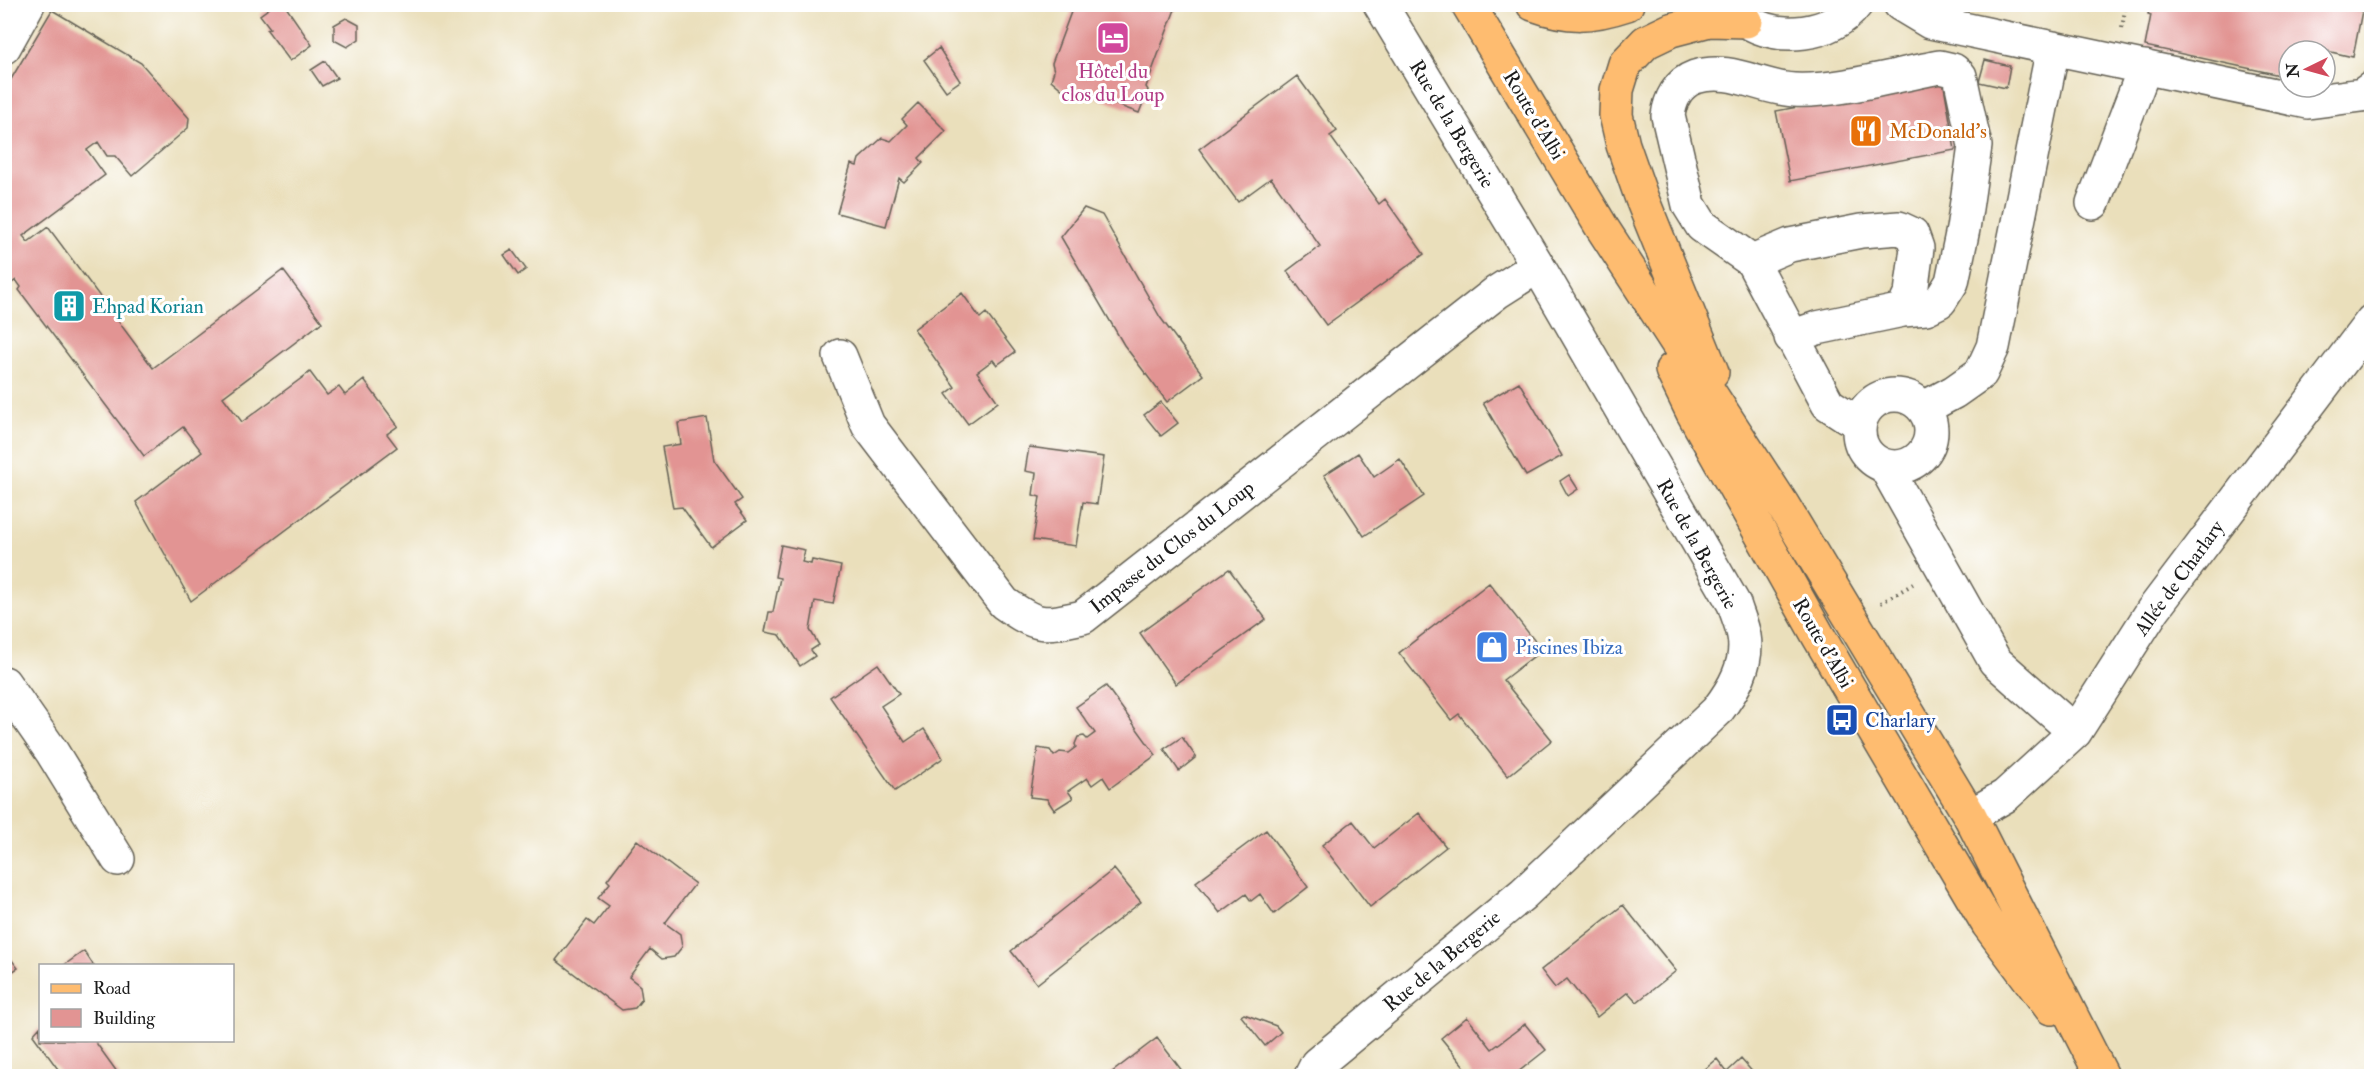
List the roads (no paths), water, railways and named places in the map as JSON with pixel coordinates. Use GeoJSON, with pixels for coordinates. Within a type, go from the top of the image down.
{"type":"FeatureCollection","features":[{"type":"Feature","properties":{"kind":"main road","name":"Route d'Albi"},"geometry":{"type":"LineString","coordinates":[[1468,4],[1600,226],[1782,504],[1970,816],[2100,1073]]}},
{"type":"Feature","properties":{"kind":"main road"},"geometry":{"type":"LineString","coordinates":[[1533,4],[1562,14],[1581,14],[1600,13],[1627,4]]}},
{"type":"Feature","properties":{"kind":"main road"},"geometry":{"type":"LineString","coordinates":[[1737,13],[1671,30],[1646,42],[1625,64],[1617,90],[1616,115],[1623,145],[1642,199],[1742,446]]}},
{"type":"Feature","properties":{"kind":"main road","name":"Route d'Albi"},"geometry":{"type":"LineString","coordinates":[[1600,226],[1693,413],[1819,637],[1970,895],[2001,943],[2100,1073]]}},
{"type":"Feature","properties":{"kind":"street"},"geometry":{"type":"LineString","coordinates":[[4,47],[28,4]]}},
{"type":"Feature","properties":{"kind":"street","name":"Rue de la Bergerie"},"geometry":{"type":"LineString","coordinates":[[1311,1077],[1317,1064],[1523,894],[1717,711],[1732,691],[1742,666],[1745,638],[1734,604],[1538,266],[1380,4]]}},
{"type":"Feature","properties":{"kind":"street"},"geometry":{"type":"LineString","coordinates":[[1737,13],[1772,31],[1801,33],[1828,26],[1852,10],[1856,4]]}},
{"type":"Feature","properties":{"kind":"street"},"geometry":{"type":"LineString","coordinates":[[1900,4],[1930,21],[2308,102],[2362,95],[2372,88]]}},
{"type":"Feature","properties":{"kind":"street"},"geometry":{"type":"LineString","coordinates":[[1924,408],[1954,392],[1981,373],[1993,347],[2053,48]]}},
{"type":"Feature","properties":{"kind":"street"},"geometry":{"type":"LineString","coordinates":[[1791,337],[1817,328],[1903,310],[1926,308],[1940,301],[1952,282],[1975,146],[1960,76],[1953,70],[1940,67],[1822,89],[1792,90],[1716,72],[1692,78],[1681,85],[1669,104],[1668,117],[1689,206],[1702,226],[1752,261],[1791,337],[1828,404],[1848,417],[1861,417]]}},
{"type":"Feature","properties":{"kind":"street"},"geometry":{"type":"LineString","coordinates":[[2093,203],[2145,67]]}},
{"type":"Feature","properties":{"kind":"street"},"geometry":{"type":"LineString","coordinates":[[1752,261],[1790,245],[1861,231],[1899,228],[1912,234],[1917,248],[1911,292],[1903,310]]}},
{"type":"Feature","properties":{"kind":"street","name":"Impasse du Clos du Loup"},"geometry":{"type":"LineString","coordinates":[[840,356],[868,425],[1004,603],[1031,621],[1054,623],[1083,617],[1497,292],[1538,266]]}},
{"type":"Feature","properties":{"kind":"street","name":"Allée de Charlary"},"geometry":{"type":"LineString","coordinates":[[1970,816],[2005,796],[2075,732],[2153,610],[2372,321]]}},
{"type":"Feature","properties":{"kind":"street"},"geometry":{"type":"LineString","coordinates":[[1894,394],[1906,396],[1918,401],[1924,408],[1930,418],[1932,431],[1926,451],[1917,460],[1905,466],[1886,466],[1874,460],[1865,451],[1860,440],[1861,417],[1868,406],[1878,398],[1894,394]]}},
{"type":"Feature","properties":{"kind":"street"},"geometry":{"type":"LineString","coordinates":[[1886,466],[1995,661],[2075,732]]}},
{"type":"Feature","properties":{"kind":"street"},"geometry":{"type":"LineString","coordinates":[[4,683],[52,752],[118,859]]}},
{"type":"Feature","properties":{"kind":"place","name":"Hôtel du clos du Loup"},"geometry":{"type":"Point","coordinates":[1113,38]}},
{"type":"Feature","properties":{"kind":"place","name":"McDonald's"},"geometry":{"type":"Point","coordinates":[1866,131]}},
{"type":"Feature","properties":{"kind":"place","name":"Ehpad Korian"},"geometry":{"type":"Point","coordinates":[69,306]}},
{"type":"Feature","properties":{"kind":"place","name":"Piscines Ibiza"},"geometry":{"type":"Point","coordinates":[1492,647]}},
{"type":"Feature","properties":{"kind":"place","name":"Charlary"},"geometry":{"type":"Point","coordinates":[1842,720]}}]}
